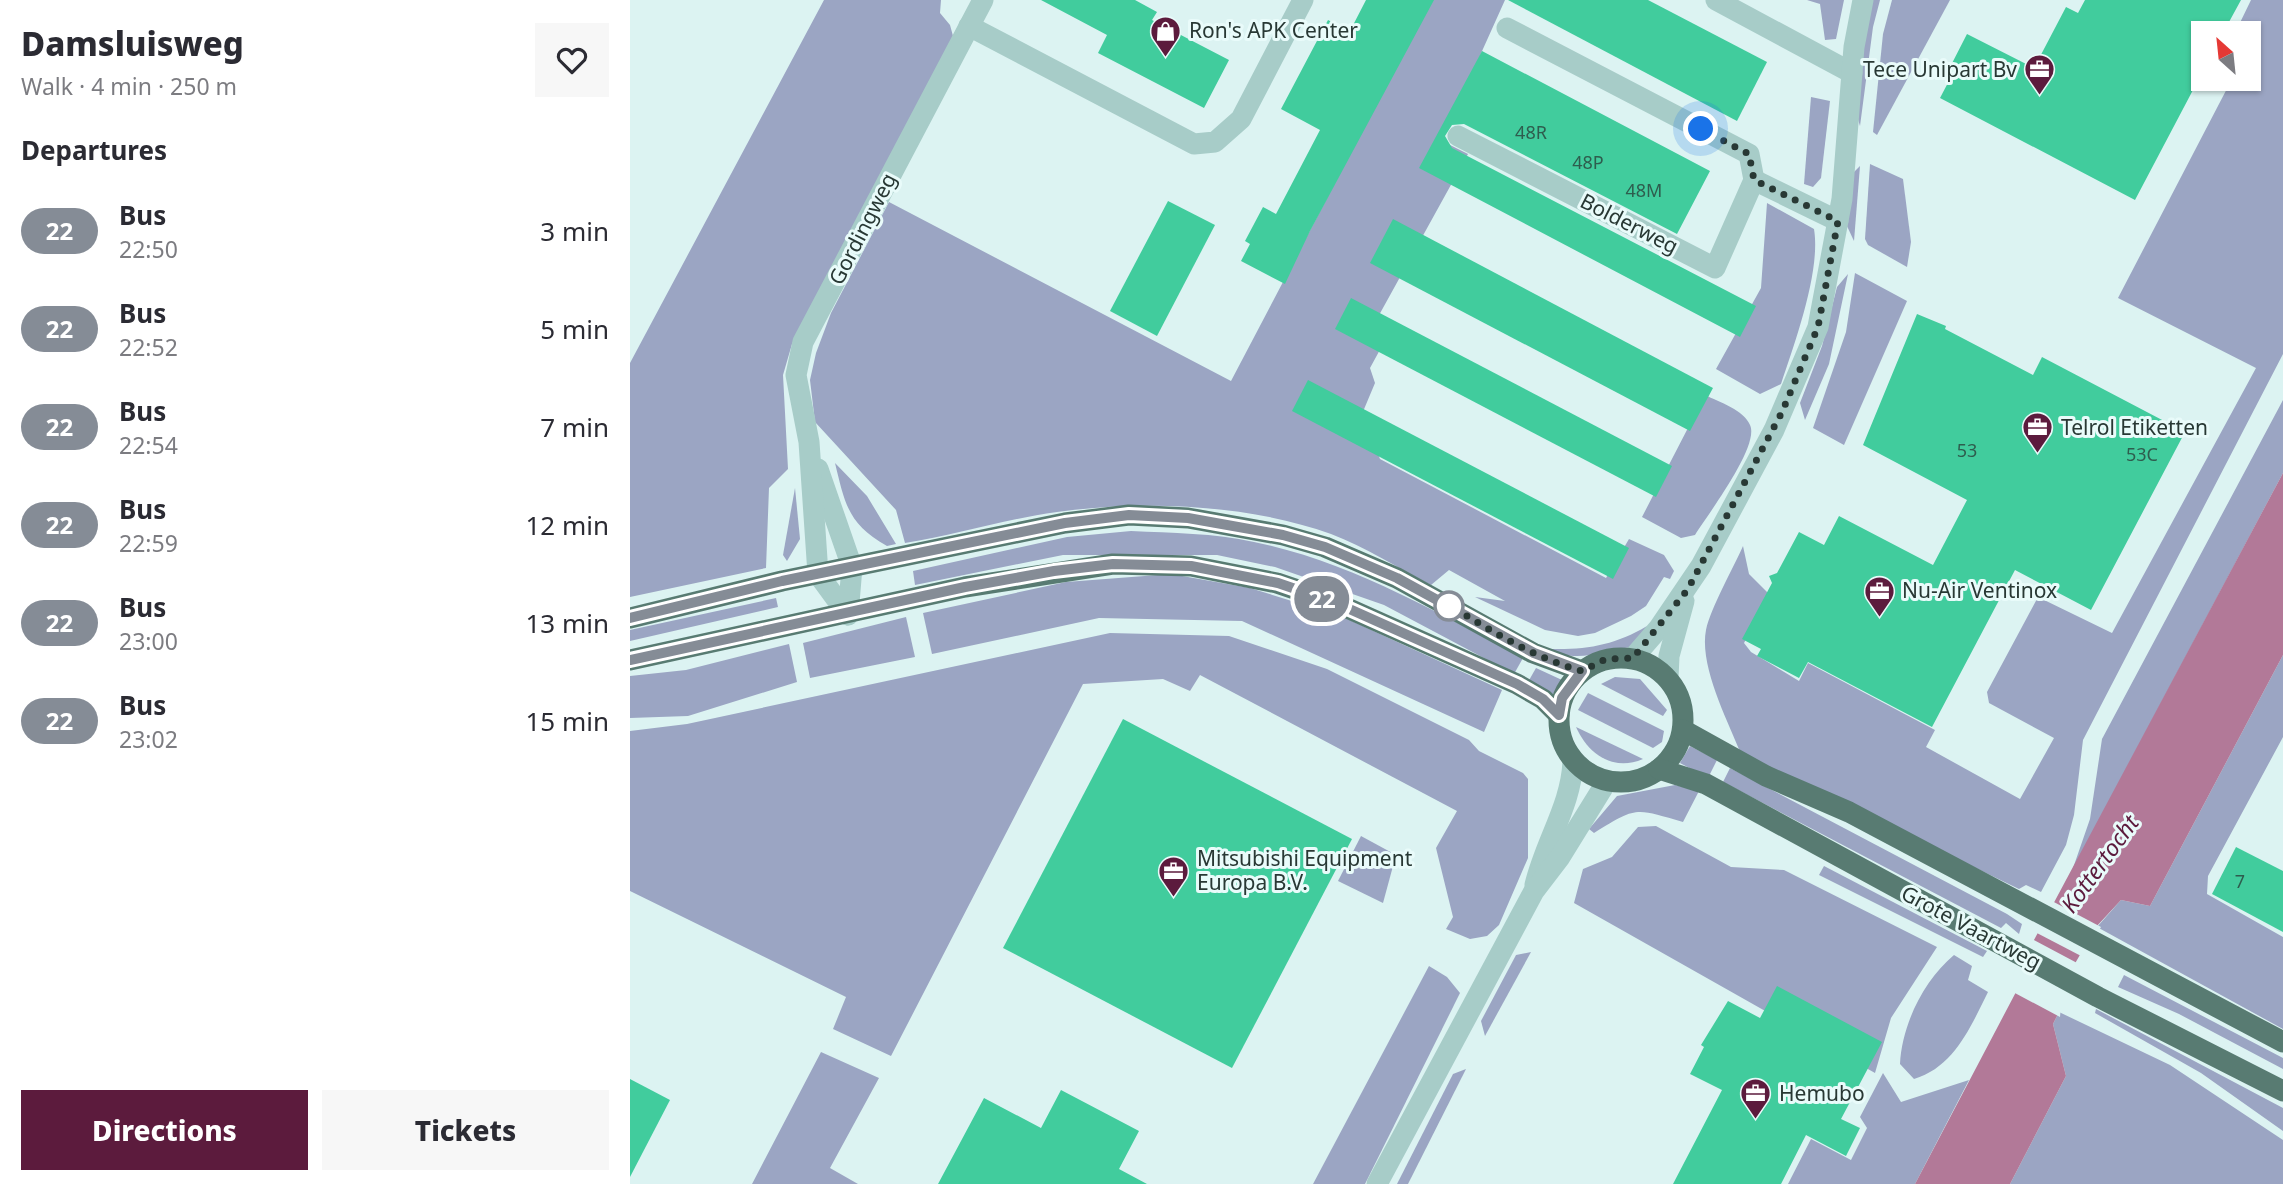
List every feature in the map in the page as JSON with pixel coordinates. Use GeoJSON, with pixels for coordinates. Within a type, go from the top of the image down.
{"type":"FeatureCollection","features":[{"type":"Feature","properties":{"kind":"main road"},"geometry":{"type":"LineString","coordinates":[[630,618],[818,574],[1065,523],[1129,515],[1188,518],[1283,535],[1325,547],[1397,578],[1534,653],[1582,671]]}},
{"type":"Feature","properties":{"kind":"main road"},"geometry":{"type":"LineString","coordinates":[[630,660],[848,615],[965,587],[1054,571],[1113,564],[1191,566],[1278,583],[1336,603],[1517,684],[1543,699],[1559,715]]}},
{"type":"Feature","properties":{"kind":"main road"},"geometry":{"type":"LineString","coordinates":[[1633,658],[1658,669],[1668,678],[1678,693],[1683,711],[1683,730],[1678,745],[1658,769],[1634,780],[1608,780],[1594,776],[1573,760],[1561,739],[1559,715],[1566,691],[1582,671],[1606,659],[1633,658]]}},
{"type":"Feature","properties":{"kind":"main road"},"geometry":{"type":"LineString","coordinates":[[1683,730],[1744,765],[1849,811],[2283,1042]]}},
{"type":"Feature","properties":{"kind":"main road","name":"Grote Vaartweg"},"geometry":{"type":"LineString","coordinates":[[1658,769],[1706,784],[1858,869],[1996,940],[2098,997],[2283,1091]]}},
{"type":"Feature","properties":{"kind":"street","name":"Gordingweg"},"geometry":{"type":"LineString","coordinates":[[818,574],[809,442],[796,375],[803,342],[983,0]]}},
{"type":"Feature","properties":{"kind":"street"},"geometry":{"type":"LineString","coordinates":[[969,26],[1195,144],[1215,142],[1241,119],[1303,0]]}},
{"type":"Feature","properties":{"kind":"street"},"geometry":{"type":"LineString","coordinates":[[1716,0],[1852,73]]}},
{"type":"Feature","properties":{"kind":"street"},"geometry":{"type":"LineString","coordinates":[[1633,658],[1688,589],[1774,430],[1818,327],[1838,221],[1852,73],[1863,0]]}},
{"type":"Feature","properties":{"kind":"street"},"geometry":{"type":"LineString","coordinates":[[1507,29],[1749,154],[1754,180],[1838,221]]}},
{"type":"Feature","properties":{"kind":"street","name":"Bolderweg"},"geometry":{"type":"LineString","coordinates":[[1458,136],[1715,268],[1754,180]]}},
{"type":"Feature","properties":{"kind":"street","name":"Gordingweg"},"geometry":{"type":"LineString","coordinates":[[809,442],[852,567],[848,615]]}},
{"type":"Feature","properties":{"kind":"street"},"geometry":{"type":"LineString","coordinates":[[818,574],[848,615]]}},
{"type":"Feature","properties":{"kind":"street"},"geometry":{"type":"LineString","coordinates":[[1668,678],[1669,656],[1688,589]]}},
{"type":"Feature","properties":{"kind":"street"},"geometry":{"type":"LineString","coordinates":[[1534,891],[1542,855],[1572,780],[1573,760]]}},
{"type":"Feature","properties":{"kind":"street"},"geometry":{"type":"LineString","coordinates":[[1377,1184],[1534,891],[1560,857],[1608,780]]}},
{"type":"Feature","properties":{"kind":"shaded area"},"geometry":{"type":"Polygon","coordinates":[[[824,0],[941,0],[940,13],[950,25],[953,36],[792,344],[783,375],[788,469],[769,488],[766,568],[630,597],[630,363],[824,0]]]}},
{"type":"Feature","properties":{"kind":"shaded area"},"geometry":{"type":"Polygon","coordinates":[[[1431,0],[1505,0],[1456,109],[1436,138],[1468,154],[1378,317],[1394,324],[1370,368],[1375,383],[1362,414],[1380,459],[1606,578],[1629,539],[1664,555],[1674,571],[1670,579],[1664,577],[1646,606],[1595,633],[1578,636],[1545,630],[1475,597],[1505,601],[1449,570],[1431,585],[1369,551],[1331,534],[1265,516],[1195,507],[1124,506],[1057,512],[905,543],[896,510],[815,422],[810,380],[816,353],[831,313],[889,202],[1231,381],[1431,0]]]}},
{"type":"Feature","properties":{"kind":"shaded area"},"geometry":{"type":"Polygon","coordinates":[[[1807,0],[1844,0],[1836,39],[1825,40],[1820,4],[1807,0]]]}},
{"type":"Feature","properties":{"kind":"shaded area"},"geometry":{"type":"Polygon","coordinates":[[[1873,0],[1880,0],[1873,27],[1860,126],[1856,98],[1857,81],[1873,0]]]}},
{"type":"Feature","properties":{"kind":"shaded area"},"geometry":{"type":"Polygon","coordinates":[[[1892,0],[1950,0],[1877,135],[1873,132],[1883,34],[1892,0]]]}},
{"type":"Feature","properties":{"kind":"shaded area"},"geometry":{"type":"Polygon","coordinates":[[[2251,0],[2283,0],[2283,354],[2083,740],[2074,815],[2066,845],[2041,892],[2026,885],[2019,889],[1741,754],[1711,676],[1705,644],[1706,630],[1717,599],[1743,546],[1749,574],[1769,594],[1744,643],[1751,652],[1799,681],[1808,663],[1935,730],[1926,747],[2020,799],[2054,738],[1989,703],[1987,692],[2038,597],[2112,633],[2256,368],[2118,298],[2226,91],[2261,91],[2261,21],[2241,21],[2251,0]]]}},
{"type":"Feature","properties":{"kind":"shaded area"},"geometry":{"type":"Polygon","coordinates":[[[1811,97],[1830,101],[1821,178],[1813,187],[1804,184],[1811,97]]]}},
{"type":"Feature","properties":{"kind":"shaded area"},"geometry":{"type":"Polygon","coordinates":[[[1870,164],[1903,179],[1911,242],[1907,267],[1868,245],[1865,239],[1870,164]]]}},
{"type":"Feature","properties":{"kind":"shaded area"},"geometry":{"type":"Polygon","coordinates":[[[1860,166],[1854,241],[1846,224],[1852,174],[1860,166]]]}},
{"type":"Feature","properties":{"kind":"shaded area"},"geometry":{"type":"Polygon","coordinates":[[[1767,203],[1814,229],[1815,246],[1814,265],[1805,306],[1781,384],[1760,394],[1716,369],[1761,288],[1767,203]]]}},
{"type":"Feature","properties":{"kind":"shaded area"},"geometry":{"type":"Polygon","coordinates":[[[1855,273],[1907,301],[1844,445],[1813,428],[1846,332],[1855,273]]]}},
{"type":"Feature","properties":{"kind":"shaded area"},"geometry":{"type":"Polygon","coordinates":[[[1848,274],[1829,364],[1805,420],[1800,403],[1822,346],[1837,287],[1848,274]]]}},
{"type":"Feature","properties":{"kind":"shaded area"},"geometry":{"type":"Polygon","coordinates":[[[1705,395],[1742,415],[1750,425],[1751,435],[1740,463],[1721,497],[1695,535],[1681,538],[1642,517],[1705,395]]]}},
{"type":"Feature","properties":{"kind":"shaded area"},"geometry":{"type":"Polygon","coordinates":[[[2283,400],[2283,473],[2072,871],[2090,819],[2102,739],[2283,400]]]}},
{"type":"Feature","properties":{"kind":"shaded area"},"geometry":{"type":"Polygon","coordinates":[[[835,463],[867,496],[896,544],[887,546],[856,521],[842,490],[835,463]]]}},
{"type":"Feature","properties":{"kind":"shaded area"},"geometry":{"type":"Polygon","coordinates":[[[795,488],[800,539],[787,561],[783,555],[795,488]]]}},
{"type":"Feature","properties":{"kind":"shaded area"},"geometry":{"type":"Polygon","coordinates":[[[1131,531],[1239,539],[1325,562],[1392,590],[1523,658],[1514,674],[1384,605],[1275,567],[1217,555],[1063,555],[915,585],[913,571],[1067,537],[1131,531]]]}},
{"type":"Feature","properties":{"kind":"shaded area"},"geometry":{"type":"Polygon","coordinates":[[[1171,574],[1250,588],[1343,617],[1502,690],[1484,732],[1242,621],[1099,618],[932,654],[923,613],[1066,582],[1171,574]]]}},
{"type":"Feature","properties":{"kind":"shaded area"},"geometry":{"type":"Polygon","coordinates":[[[776,598],[778,607],[630,641],[630,630],[776,598]]]}},
{"type":"Feature","properties":{"kind":"shaded area"},"geometry":{"type":"Polygon","coordinates":[[[906,617],[915,657],[810,678],[803,643],[906,617]]]}},
{"type":"Feature","properties":{"kind":"shaded area"},"geometry":{"type":"Polygon","coordinates":[[[1647,626],[1634,647],[1581,656],[1561,654],[1550,649],[1600,645],[1624,638],[1647,626]]]}},
{"type":"Feature","properties":{"kind":"shaded area"},"geometry":{"type":"Polygon","coordinates":[[[1110,633],[1229,636],[1327,669],[1469,740],[1479,751],[1523,773],[1528,779],[1528,858],[1499,925],[1487,936],[1470,939],[1446,929],[1453,917],[1436,848],[1457,811],[1200,675],[1190,691],[1163,679],[1083,684],[891,1056],[833,1029],[846,997],[630,891],[630,731],[687,724],[1110,633]]]}},
{"type":"Feature","properties":{"kind":"shaded area"},"geometry":{"type":"Polygon","coordinates":[[[789,644],[797,682],[688,716],[630,718],[630,676],[686,670],[789,644]]]}},
{"type":"Feature","properties":{"kind":"shaded area"},"geometry":{"type":"Polygon","coordinates":[[[2283,655],[2283,737],[2208,876],[2207,894],[2283,937],[2283,1029],[2097,927],[2121,900],[2150,906],[2283,655]]]}},
{"type":"Feature","properties":{"kind":"shaded area"},"geometry":{"type":"Polygon","coordinates":[[[1536,668],[1562,680],[1552,696],[1528,682],[1536,668]]]}},
{"type":"Feature","properties":{"kind":"shaded area"},"geometry":{"type":"Polygon","coordinates":[[[1615,677],[1640,679],[1667,710],[1663,716],[1601,684],[1615,677]]]}},
{"type":"Feature","properties":{"kind":"shaded area"},"geometry":{"type":"Polygon","coordinates":[[[1588,693],[1664,731],[1662,742],[1653,748],[1578,710],[1588,693]]]}},
{"type":"Feature","properties":{"kind":"shaded area"},"geometry":{"type":"Polygon","coordinates":[[[1576,727],[1643,759],[1622,763],[1603,758],[1587,745],[1576,727]]]}},
{"type":"Feature","properties":{"kind":"shaded area"},"geometry":{"type":"Polygon","coordinates":[[[1690,746],[1717,760],[1708,778],[1680,763],[1690,746]]]}},
{"type":"Feature","properties":{"kind":"shaded area"},"geometry":{"type":"Polygon","coordinates":[[[1730,768],[2007,914],[2022,924],[2019,934],[2006,923],[2001,928],[1723,782],[1730,768]]]}},
{"type":"Feature","properties":{"kind":"shaded area"},"geometry":{"type":"Polygon","coordinates":[[[1675,785],[1699,791],[1683,822],[1637,812],[1619,818],[1594,833],[1589,829],[1617,796],[1675,785]]]}},
{"type":"Feature","properties":{"kind":"shaded area"},"geometry":{"type":"Polygon","coordinates":[[[1656,826],[1731,867],[1784,870],[1937,947],[1891,1018],[1875,1073],[1574,903],[1583,869],[1612,857],[1638,827],[1656,826]]]}},
{"type":"Feature","properties":{"kind":"shaded area"},"geometry":{"type":"Polygon","coordinates":[[[1361,836],[1396,855],[1383,903],[1338,881],[1361,836]]]}},
{"type":"Feature","properties":{"kind":"shaded area"},"geometry":{"type":"Polygon","coordinates":[[[1824,866],[1987,951],[1983,957],[1819,875],[1824,866]]]}},
{"type":"Feature","properties":{"kind":"shaded area"},"geometry":{"type":"Polygon","coordinates":[[[1531,952],[1485,1036],[1481,1021],[1516,955],[1531,952]]]}},
{"type":"Feature","properties":{"kind":"shaded area"},"geometry":{"type":"Polygon","coordinates":[[[1954,955],[1972,966],[1968,980],[1988,992],[1967,1032],[1950,1056],[1928,1073],[1914,1079],[1900,1064],[1905,1034],[1924,990],[1954,955]]]}},
{"type":"Feature","properties":{"kind":"shaded area"},"geometry":{"type":"Polygon","coordinates":[[[1429,966],[1447,977],[1460,993],[1365,1184],[1313,1184],[1429,966]]]}},
{"type":"Feature","properties":{"kind":"shaded area"},"geometry":{"type":"Polygon","coordinates":[[[2124,975],[2283,1058],[2283,1069],[2179,1014],[2118,987],[2124,975]]]}},
{"type":"Feature","properties":{"kind":"shaded area"},"geometry":{"type":"Polygon","coordinates":[[[2096,1009],[2283,1108],[2283,1131],[2201,1073],[2095,1013],[2096,1009]]]}},
{"type":"Feature","properties":{"kind":"shaded area"},"geometry":{"type":"Polygon","coordinates":[[[2059,1012],[2170,1065],[2283,1140],[2283,1184],[2010,1184],[2066,1076],[2053,1024],[2059,1012]]]}},
{"type":"Feature","properties":{"kind":"shaded area"},"geometry":{"type":"Polygon","coordinates":[[[821,1052],[879,1078],[830,1168],[858,1184],[752,1184],[821,1052]]]}},
{"type":"Feature","properties":{"kind":"shaded area"},"geometry":{"type":"Polygon","coordinates":[[[1466,1069],[1408,1184],[1397,1184],[1453,1074],[1466,1069]]]}},
{"type":"Feature","properties":{"kind":"shaded area"},"geometry":{"type":"Polygon","coordinates":[[[1883,1073],[1901,1102],[1969,1080],[1915,1184],[1788,1184],[1811,1139],[1851,1160],[1867,1128],[1860,1117],[1883,1073]]]}},
{"type":"Feature","properties":{"kind":"water","name":"Kottertocht"},"geometry":{"type":"Polygon","coordinates":[[[2283,473],[2283,655],[2150,906],[2121,900],[2096,927],[2058,993],[2059,1012],[2053,1024],[2066,1076],[2010,1184],[1915,1184],[2016,992],[2017,972],[2283,473]]]}},
{"type":"Feature","properties":{"kind":"pier"},"geometry":{"type":"Polygon","coordinates":[[[2052,901],[2101,927],[2083,957],[2035,932],[2052,901]]]}},
{"type":"Feature","properties":{"kind":"pier"},"geometry":{"type":"Polygon","coordinates":[[[2032,939],[2079,964],[2062,994],[2060,1017],[2013,992],[2014,971],[2032,939]]]}},
{"type":"Feature","properties":{"kind":"building"},"geometry":{"type":"Polygon","coordinates":[[[1041,0],[1135,0],[1157,12],[1152,20],[1229,60],[1204,108],[1098,53],[1107,35],[1041,0]]]}},
{"type":"Feature","properties":{"kind":"building"},"geometry":{"type":"Polygon","coordinates":[[[1366,0],[1434,0],[1310,231],[1285,284],[1241,261],[1250,244],[1245,241],[1263,207],[1276,214],[1320,130],[1281,109],[1328,20],[1350,31],[1366,0]]]}},
{"type":"Feature","properties":{"kind":"building"},"geometry":{"type":"Polygon","coordinates":[[[1508,0],[1648,0],[1767,62],[1737,121],[1508,0]]]}},
{"type":"Feature","properties":{"kind":"building"},"geometry":{"type":"Polygon","coordinates":[[[2085,0],[2241,0],[2230,21],[2191,21],[2192,91],[2135,200],[1940,98],[1951,77],[1946,75],[1967,34],[2034,68],[2066,7],[2078,13],[2085,0]]]}},
{"type":"Feature","properties":{"kind":"building"},"geometry":{"type":"Polygon","coordinates":[[[1482,51],[1710,171],[1677,234],[1464,124],[1452,125],[1445,136],[1452,148],[1756,306],[1740,337],[1419,168],[1482,51]]]}},
{"type":"Feature","properties":{"kind":"building"},"geometry":{"type":"Polygon","coordinates":[[[1168,201],[1215,225],[1157,336],[1110,311],[1168,201]]]}},
{"type":"Feature","properties":{"kind":"building"},"geometry":{"type":"Polygon","coordinates":[[[1393,219],[1713,388],[1690,431],[1370,263],[1393,219]]]}},
{"type":"Feature","properties":{"kind":"building"},"geometry":{"type":"Polygon","coordinates":[[[1351,298],[1672,466],[1656,497],[1335,329],[1351,298]]]}},
{"type":"Feature","properties":{"kind":"building"},"geometry":{"type":"Polygon","coordinates":[[[1917,314],[1946,326],[1945,329],[2033,375],[2042,357],[2185,432],[2091,610],[2015,570],[1932,727],[1808,662],[1799,678],[1757,656],[1761,649],[1742,639],[1772,583],[1769,576],[1777,573],[1799,532],[1824,545],[1839,516],[1933,565],[1967,500],[1863,445],[1917,314]]]}},
{"type":"Feature","properties":{"kind":"building"},"geometry":{"type":"Polygon","coordinates":[[[1308,380],[1629,548],[1613,579],[1292,411],[1308,380]]]}},
{"type":"Feature","properties":{"kind":"building"},"geometry":{"type":"Polygon","coordinates":[[[1123,719],[1352,839],[1232,1068],[1003,948],[1123,719]]]}},
{"type":"Feature","properties":{"kind":"building"},"geometry":{"type":"Polygon","coordinates":[[[2236,847],[2283,871],[2283,932],[2212,894],[2236,847]]]}},
{"type":"Feature","properties":{"kind":"building"},"geometry":{"type":"Polygon","coordinates":[[[1777,986],[1882,1042],[1841,1119],[1860,1128],[1846,1156],[1806,1135],[1781,1184],[1673,1184],[1722,1090],[1690,1074],[1704,1047],[1701,1045],[1728,1001],[1760,1018],[1777,986]]]}},
{"type":"Feature","properties":{"kind":"building"},"geometry":{"type":"Polygon","coordinates":[[[630,1079],[670,1100],[630,1177],[630,1079]]]}},
{"type":"Feature","properties":{"kind":"building"},"geometry":{"type":"Polygon","coordinates":[[[1061,1090],[1139,1131],[1119,1169],[1147,1184],[938,1184],[984,1098],[1041,1128],[1061,1090]]]}},
{"type":"Feature","properties":{"kind":"bus line","name":"22"},"geometry":{"type":"LineString","coordinates":[[630,618],[782,581],[1065,523],[1129,515],[1188,518],[1283,535],[1325,547],[1397,578],[1534,653],[1559,665],[1582,671],[1570,683],[1562,698],[1559,715],[1543,699],[1462,657],[1336,603],[1278,583],[1191,566],[1113,564],[1054,571],[965,587],[848,615],[630,660]]}},
{"type":"Feature","properties":{"kind":"place","name":"Ron's APK Center"},"geometry":{"type":"Point","coordinates":[1166,58]}},
{"type":"Feature","properties":{"kind":"place","name":"Tece Unipart Bv"},"geometry":{"type":"Point","coordinates":[2040,97]}},
{"type":"Feature","properties":{"kind":"place","name":"Telrol Etiketten"},"geometry":{"type":"Point","coordinates":[2038,455]}},
{"type":"Feature","properties":{"kind":"place","name":"Nu-Air Ventinox"},"geometry":{"type":"Point","coordinates":[1879,618]}},
{"type":"Feature","properties":{"kind":"place","name":"Mitsubishi Equipment Europa B.V."},"geometry":{"type":"Point","coordinates":[1174,898]}},
{"type":"Feature","properties":{"kind":"place","name":"Hemubo"},"geometry":{"type":"Point","coordinates":[1756,1121]}},
{"type":"Feature","properties":{"kind":"route"},"geometry":{"type":"LineString","coordinates":[[1449,606],[1442,601],[1518,645],[1559,665],[1582,671],[1606,659],[1633,658],[1645,647],[1688,589],[1774,430],[1818,327],[1838,221],[1754,180],[1749,154],[1701,129]]}}]}
